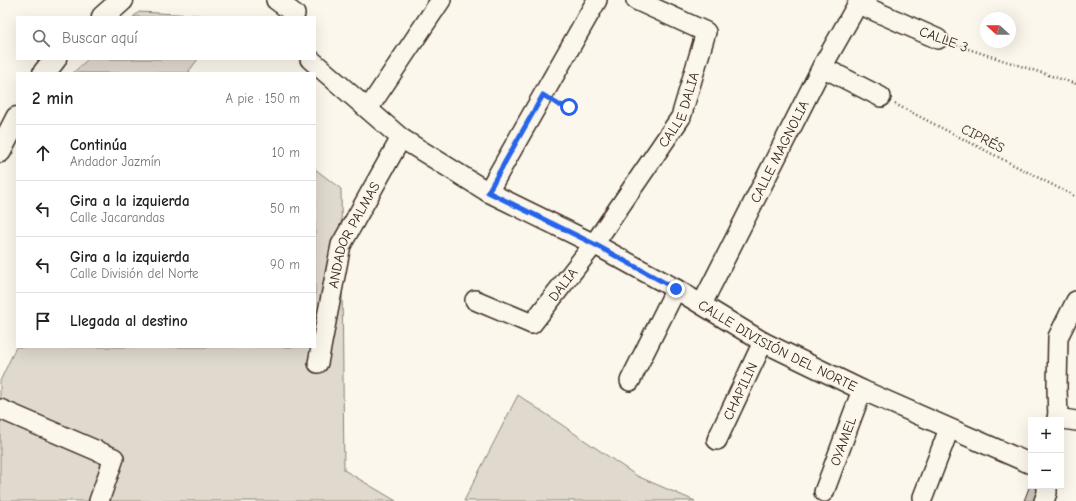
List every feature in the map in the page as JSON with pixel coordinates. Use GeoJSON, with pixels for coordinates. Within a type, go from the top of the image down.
{"type":"FeatureCollection","features":[{"type":"Feature","properties":{"kind":"street"},"geometry":{"type":"LineString","coordinates":[[276,0],[298,10]]}},
{"type":"Feature","properties":{"kind":"street"},"geometry":{"type":"LineString","coordinates":[[368,109],[441,0]]}},
{"type":"Feature","properties":{"kind":"street"},"geometry":{"type":"LineString","coordinates":[[488,192],[597,0]]}},
{"type":"Feature","properties":{"kind":"street","name":"CALLE DALIA"},"geometry":{"type":"LineString","coordinates":[[594,244],[681,117],[706,32],[636,0]]}},
{"type":"Feature","properties":{"kind":"street","name":"CALLE 3"},"geometry":{"type":"LineString","coordinates":[[860,2],[938,39]]}},
{"type":"Feature","properties":{"kind":"street","name":"CALLE MAGNOLIA"},"geometry":{"type":"LineString","coordinates":[[702,304],[822,67],[860,2]]}},
{"type":"Feature","properties":{"kind":"street"},"geometry":{"type":"LineString","coordinates":[[45,72],[54,60]]}},
{"type":"Feature","properties":{"kind":"street","name":"CALLE DIVISIÓN DEL NORTE"},"geometry":{"type":"LineString","coordinates":[[311,60],[401,138],[488,192],[594,244],[702,304],[763,342],[862,390],[1028,463]]}},
{"type":"Feature","properties":{"kind":"street"},"geometry":{"type":"LineString","coordinates":[[822,67],[882,97]]}},
{"type":"Feature","properties":{"kind":"street"},"geometry":{"type":"LineString","coordinates":[[0,149],[16,120]]}},
{"type":"Feature","properties":{"kind":"street","name":"ANDADOR PALMAS"},"geometry":{"type":"LineString","coordinates":[[318,363],[341,245],[401,138]]}},
{"type":"Feature","properties":{"kind":"street","name":"DALIA"},"geometry":{"type":"LineString","coordinates":[[475,300],[532,324],[594,244]]}},
{"type":"Feature","properties":{"kind":"street"},"geometry":{"type":"LineString","coordinates":[[630,381],[676,289]]}},
{"type":"Feature","properties":{"kind":"street"},"geometry":{"type":"LineString","coordinates":[[1058,417],[1058,337],[1076,301]]}},
{"type":"Feature","properties":{"kind":"street","name":"CHAPILIN"},"geometry":{"type":"LineString","coordinates":[[717,440],[763,342]]}},
{"type":"Feature","properties":{"kind":"street","name":"OYAMEL"},"geometry":{"type":"LineString","coordinates":[[824,492],[862,390]]}},
{"type":"Feature","properties":{"kind":"street"},"geometry":{"type":"LineString","coordinates":[[0,409],[114,458],[100,501]]}},
{"type":"Feature","properties":{"kind":"street"},"geometry":{"type":"LineString","coordinates":[[1064,420],[1076,421]]}},
{"type":"Feature","properties":{"kind":"street"},"geometry":{"type":"LineString","coordinates":[[923,497],[949,429]]}},
{"type":"Feature","properties":{"kind":"street"},"geometry":{"type":"LineString","coordinates":[[1044,501],[1047,494],[1047,489]]}},
{"type":"Feature","properties":{"kind":"path","name":"CALLE 3"},"geometry":{"type":"LineString","coordinates":[[938,39],[1076,84]]}},
{"type":"Feature","properties":{"kind":"path"},"geometry":{"type":"LineString","coordinates":[[543,95],[559,105],[569,107],[577,114]]}},
{"type":"Feature","properties":{"kind":"path","name":"CIPRÉS"},"geometry":{"type":"LineString","coordinates":[[882,97],[1076,197]]}},
{"type":"Feature","properties":{"kind":"shaded area"},"geometry":{"type":"Polygon","coordinates":[[[139,12],[213,16],[134,16],[139,12]]]}},
{"type":"Feature","properties":{"kind":"shaded area"},"geometry":{"type":"Polygon","coordinates":[[[87,60],[197,60],[190,72],[74,72],[87,60]]]}},
{"type":"Feature","properties":{"kind":"shaded area"},"geometry":{"type":"Polygon","coordinates":[[[316,170],[341,189],[344,470],[396,501],[0,501],[0,381],[16,347],[316,348],[316,170]]]}},
{"type":"Feature","properties":{"kind":"shaded area"},"geometry":{"type":"Polygon","coordinates":[[[518,395],[637,476],[695,501],[464,501],[518,395]]]}},
{"type":"Feature","properties":{"kind":"building"},"geometry":{"type":"Polygon","coordinates":[[[1028,489],[1038,489],[1047,493],[1044,501],[1024,501],[1028,489]]]}},
{"type":"Feature","properties":{"kind":"route"},"geometry":{"type":"LineString","coordinates":[[569,107],[559,105],[543,95],[488,192],[594,244],[676,289]]}}]}
